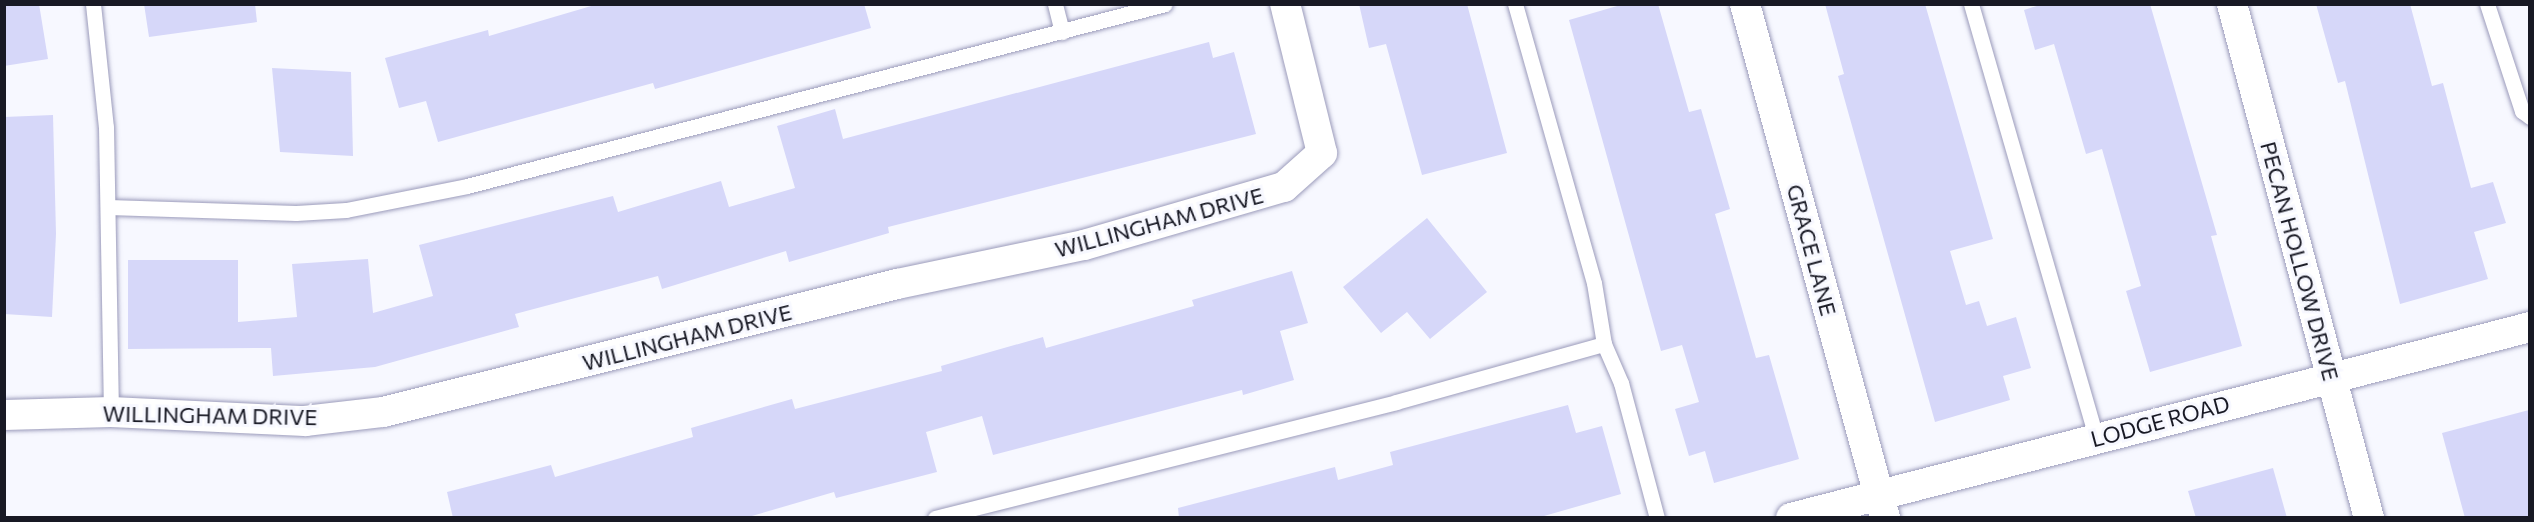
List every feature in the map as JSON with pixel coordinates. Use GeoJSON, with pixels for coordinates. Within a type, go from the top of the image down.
{"type":"FeatureCollection","features":[{"type":"Feature","properties":{"kind":"street","name":"WILLINGHAM DRIVE"},"geometry":{"type":"LineString","coordinates":[[4,415],[111,412],[306,421],[383,412],[897,284],[1084,245],[1284,187],[1322,153],[1318,128],[1285,4]]}},
{"type":"Feature","properties":{"kind":"street","name":"GRACE LANE"},"geometry":{"type":"LineString","coordinates":[[1745,4],[1882,506]]}},
{"type":"Feature","properties":{"kind":"street","name":"PECAN HOLLOW DRIVE"},"geometry":{"type":"LineString","coordinates":[[2232,4],[2369,518]]}},
{"type":"Feature","properties":{"kind":"street","name":"LODGE ROAD"},"geometry":{"type":"LineString","coordinates":[[1791,518],[1882,506],[2096,438],[2330,376],[2529,327]]}},
{"type":"Feature","properties":{"kind":"lane"},"geometry":{"type":"LineString","coordinates":[[93,4],[106,127],[111,412]]}},
{"type":"Feature","properties":{"kind":"lane"},"geometry":{"type":"LineString","coordinates":[[1055,4],[1062,32]]}},
{"type":"Feature","properties":{"kind":"lane"},"geometry":{"type":"LineString","coordinates":[[108,207],[296,213],[346,210],[467,186],[1165,4]]}},
{"type":"Feature","properties":{"kind":"lane"},"geometry":{"type":"LineString","coordinates":[[1515,4],[1594,283],[1604,344],[1621,383],[1657,518]]}},
{"type":"Feature","properties":{"kind":"lane"},"geometry":{"type":"LineString","coordinates":[[1971,4],[2096,438]]}},
{"type":"Feature","properties":{"kind":"lane"},"geometry":{"type":"LineString","coordinates":[[2487,4],[2522,111],[2529,117]]}},
{"type":"Feature","properties":{"kind":"lane"},"geometry":{"type":"LineString","coordinates":[[935,518],[1396,402],[1604,344]]}},
{"type":"Feature","properties":{"kind":"building"},"geometry":{"type":"Polygon","coordinates":[[[4,4],[39,4],[48,59],[4,66],[4,4]]]}},
{"type":"Feature","properties":{"kind":"building"},"geometry":{"type":"Polygon","coordinates":[[[144,4],[255,4],[257,22],[149,37],[144,4]]]}},
{"type":"Feature","properties":{"kind":"building"},"geometry":{"type":"Polygon","coordinates":[[[598,4],[864,4],[871,28],[655,89],[653,83],[438,142],[426,101],[399,108],[385,58],[488,30],[489,36],[598,4]]]}},
{"type":"Feature","properties":{"kind":"building"},"geometry":{"type":"Polygon","coordinates":[[[1359,4],[1467,4],[1507,153],[1422,175],[1386,44],[1369,48],[1359,4]]]}},
{"type":"Feature","properties":{"kind":"building"},"geometry":{"type":"Polygon","coordinates":[[[1624,4],[1658,4],[1689,112],[1701,109],[1730,209],[1715,214],[1756,358],[1769,355],[1799,459],[1714,483],[1705,451],[1689,456],[1675,409],[1699,402],[1682,345],[1661,351],[1569,20],[1624,4]]]}},
{"type":"Feature","properties":{"kind":"building"},"geometry":{"type":"Polygon","coordinates":[[[1825,4],[1925,4],[1993,239],[1950,251],[1966,305],[1979,301],[1987,326],[2016,317],[2031,368],[2003,376],[2010,400],[1935,422],[1838,76],[1844,74],[1825,4]]]}},
{"type":"Feature","properties":{"kind":"building"},"geometry":{"type":"Polygon","coordinates":[[[2043,4],[2150,4],[2217,235],[2211,236],[2242,346],[2150,372],[2126,291],[2141,286],[2102,149],[2086,154],[2054,44],[2035,50],[2024,10],[2043,4]]]}},
{"type":"Feature","properties":{"kind":"building"},"geometry":{"type":"Polygon","coordinates":[[[2316,4],[2410,4],[2432,86],[2443,83],[2471,188],[2493,182],[2506,223],[2474,232],[2488,279],[2400,304],[2345,81],[2338,83],[2316,4]]]}},
{"type":"Feature","properties":{"kind":"building"},"geometry":{"type":"Polygon","coordinates":[[[1209,42],[1213,58],[1234,52],[1256,134],[888,227],[889,233],[789,262],[786,251],[662,289],[658,276],[515,314],[519,327],[375,367],[273,376],[271,348],[128,349],[128,260],[238,260],[238,322],[297,317],[292,264],[368,259],[373,313],[433,296],[419,245],[613,196],[618,212],[721,181],[729,207],[795,188],[777,126],[835,109],[843,139],[1209,42]]]}},
{"type":"Feature","properties":{"kind":"building"},"geometry":{"type":"Polygon","coordinates":[[[272,68],[351,72],[353,156],[280,152],[272,68]]]}},
{"type":"Feature","properties":{"kind":"building"},"geometry":{"type":"Polygon","coordinates":[[[53,115],[56,234],[52,317],[4,314],[4,117],[53,115]]]}},
{"type":"Feature","properties":{"kind":"building"},"geometry":{"type":"Polygon","coordinates":[[[1427,218],[1487,292],[1430,339],[1407,312],[1381,333],[1343,287],[1427,218]]]}},
{"type":"Feature","properties":{"kind":"building"},"geometry":{"type":"Polygon","coordinates":[[[1292,271],[1308,323],[1280,331],[1294,380],[1243,395],[1242,390],[993,455],[982,416],[926,432],[937,472],[836,498],[834,492],[745,518],[453,518],[447,492],[551,465],[555,477],[693,437],[691,428],[792,399],[795,409],[942,371],[941,366],[1043,337],[1046,348],[1194,306],[1192,300],[1292,271]]]}},
{"type":"Feature","properties":{"kind":"building"},"geometry":{"type":"Polygon","coordinates":[[[1568,405],[1576,433],[1602,426],[1621,494],[1537,518],[1179,518],[1178,508],[1335,467],[1338,480],[1393,465],[1390,452],[1568,405]]]}},
{"type":"Feature","properties":{"kind":"building"},"geometry":{"type":"Polygon","coordinates":[[[2529,410],[2529,518],[2465,518],[2442,433],[2529,410]]]}},
{"type":"Feature","properties":{"kind":"building"},"geometry":{"type":"Polygon","coordinates":[[[2273,468],[2287,518],[2196,518],[2188,491],[2273,468]]]}}]}
